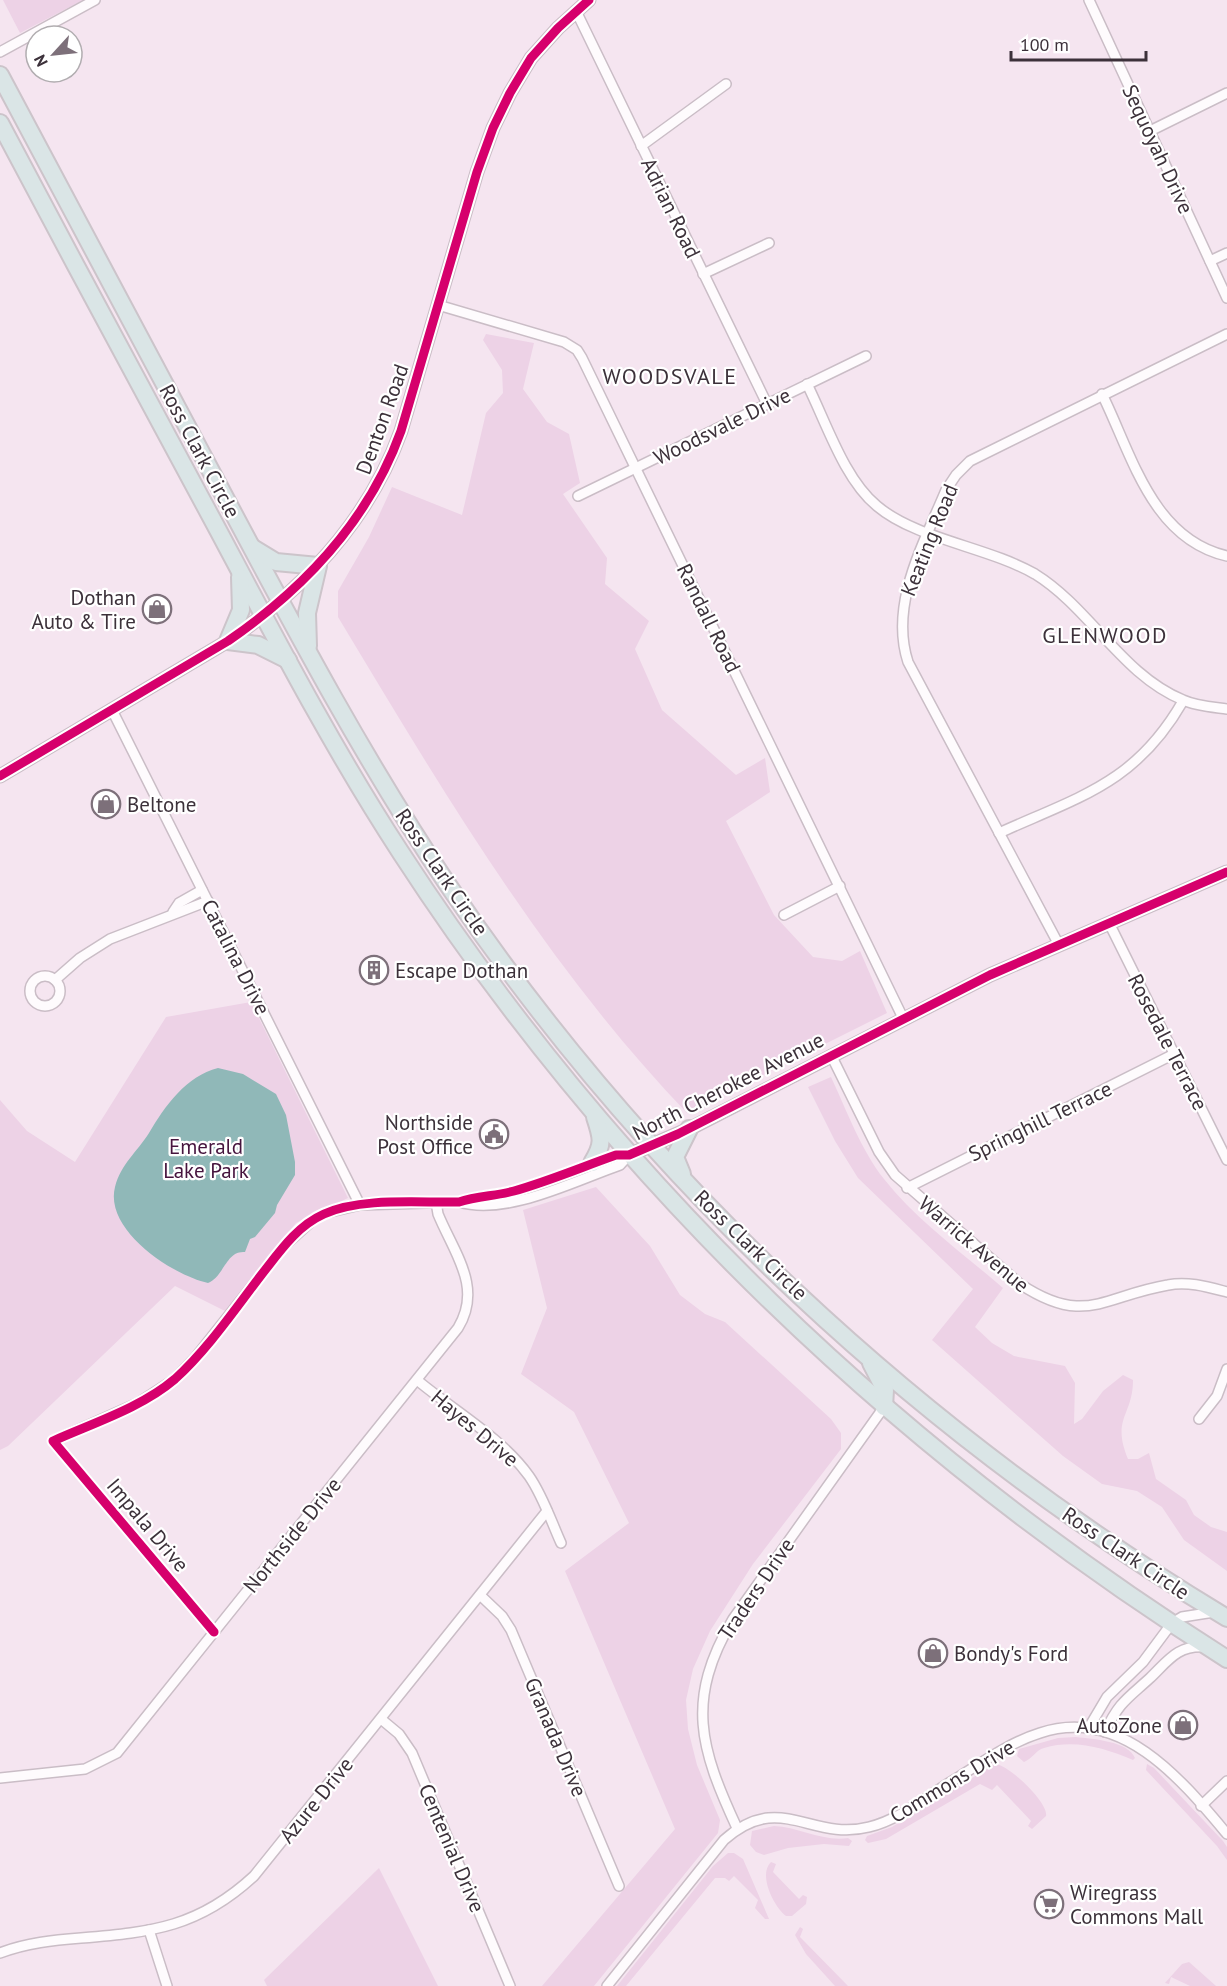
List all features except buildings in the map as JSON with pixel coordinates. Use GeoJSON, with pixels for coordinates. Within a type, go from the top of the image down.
{"type":"FeatureCollection","features":[{"type":"Feature","properties":{"kind":"highway","name":"Ross Clark Circle"},"geometry":{"type":"LineString","coordinates":[[0,75],[344,717],[390,795],[470,916],[558,1033],[685,1181],[758,1253],[867,1354],[985,1453],[1038,1493],[1128,1557],[1222,1615]]}},
{"type":"Feature","properties":{"kind":"highway","name":"Ross Clark Circle"},"geometry":{"type":"LineString","coordinates":[[0,123],[318,716],[371,806],[452,929],[508,1005],[629,1155],[738,1272],[884,1407],[1024,1518],[1172,1623],[1227,1659]]}},
{"type":"Feature","properties":{"kind":"highway"},"geometry":{"type":"LineString","coordinates":[[45,207],[64,196]]}},
{"type":"Feature","properties":{"kind":"highway"},"geometry":{"type":"LineString","coordinates":[[131,369],[142,366],[156,367]]}},
{"type":"Feature","properties":{"kind":"highway"},"geometry":{"type":"LineString","coordinates":[[252,547],[276,562],[318,566],[307,614],[309,653]]}},
{"type":"Feature","properties":{"kind":"highway"},"geometry":{"type":"LineString","coordinates":[[239,570],[240,610],[228,641],[258,645],[288,661]]}},
{"type":"Feature","properties":{"kind":"highway"},"geometry":{"type":"LineString","coordinates":[[318,716],[327,713],[344,717]]}},
{"type":"Feature","properties":{"kind":"highway"},"geometry":{"type":"LineString","coordinates":[[371,806],[390,795]]}},
{"type":"Feature","properties":{"kind":"highway"},"geometry":{"type":"LineString","coordinates":[[452,929],[470,916]]}},
{"type":"Feature","properties":{"kind":"highway"},"geometry":{"type":"LineString","coordinates":[[592,1163],[602,1148],[601,1135],[593,1111]]}},
{"type":"Feature","properties":{"kind":"highway"},"geometry":{"type":"LineString","coordinates":[[685,1181],[675,1157],[689,1129]]}},
{"type":"Feature","properties":{"kind":"highway"},"geometry":{"type":"LineString","coordinates":[[738,1272],[758,1253]]}},
{"type":"Feature","properties":{"kind":"highway"},"geometry":{"type":"LineString","coordinates":[[867,1354],[885,1390],[884,1407]]}},
{"type":"Feature","properties":{"kind":"highway"},"geometry":{"type":"LineString","coordinates":[[1024,1518],[1038,1493]]}},
{"type":"Feature","properties":{"kind":"street"},"geometry":{"type":"LineString","coordinates":[[0,52],[95,0]]}},
{"type":"Feature","properties":{"kind":"street","name":"Sequoyah Drive"},"geometry":{"type":"LineString","coordinates":[[1089,0],[1227,298]]}},
{"type":"Feature","properties":{"kind":"street","name":"Adrian Road"},"geometry":{"type":"LineString","coordinates":[[582,4],[641,146],[766,404]]}},
{"type":"Feature","properties":{"kind":"street","name":"Denton Road"},"geometry":{"type":"LineString","coordinates":[[0,776],[228,641],[264,616],[318,566],[354,522],[385,472],[408,410],[477,171],[501,111],[531,58],[582,4]]}},
{"type":"Feature","properties":{"kind":"street"},"geometry":{"type":"LineString","coordinates":[[641,146],[726,84]]}},
{"type":"Feature","properties":{"kind":"street"},"geometry":{"type":"LineString","coordinates":[[1150,131],[1227,93]]}},
{"type":"Feature","properties":{"kind":"street"},"geometry":{"type":"LineString","coordinates":[[703,274],[769,243]]}},
{"type":"Feature","properties":{"kind":"street"},"geometry":{"type":"LineString","coordinates":[[1210,261],[1227,253]]}},
{"type":"Feature","properties":{"kind":"street","name":"Randall Road"},"geometry":{"type":"LineString","coordinates":[[438,305],[551,337],[577,350],[903,1018]]}},
{"type":"Feature","properties":{"kind":"street","name":"Keating Road"},"geometry":{"type":"LineString","coordinates":[[1059,945],[912,671],[901,631],[904,601],[928,532],[946,490],[956,475],[970,461],[1227,334]]}},
{"type":"Feature","properties":{"kind":"street","name":"Woodsvale Drive"},"geometry":{"type":"LineString","coordinates":[[578,496],[866,356]]}},
{"type":"Feature","properties":{"kind":"street"},"geometry":{"type":"LineString","coordinates":[[807,384],[851,474],[862,491],[886,513],[928,532],[1000,558],[1050,584],[1143,675],[1163,690],[1183,700],[1227,709]]}},
{"type":"Feature","properties":{"kind":"street"},"geometry":{"type":"LineString","coordinates":[[1102,394],[1160,513],[1186,539],[1205,550],[1227,556]]}},
{"type":"Feature","properties":{"kind":"street"},"geometry":{"type":"LineString","coordinates":[[999,833],[1098,788],[1123,773],[1154,746],[1183,700]]}},
{"type":"Feature","properties":{"kind":"street","name":"Catalina Drive"},"geometry":{"type":"LineString","coordinates":[[112,710],[360,1204]]}},
{"type":"Feature","properties":{"kind":"street","name":"North Cherokee Avenue"},"geometry":{"type":"LineString","coordinates":[[53,1441],[138,1403],[164,1387],[195,1358],[295,1234],[326,1213],[360,1204],[459,1202],[512,1192],[616,1155],[629,1155],[653,1146],[903,1018],[1059,945],[1227,872]]}},
{"type":"Feature","properties":{"kind":"street"},"geometry":{"type":"LineString","coordinates":[[784,915],[840,886]]}},
{"type":"Feature","properties":{"kind":"street"},"geometry":{"type":"LineString","coordinates":[[173,912],[179,903],[202,890]]}},
{"type":"Feature","properties":{"kind":"street"},"geometry":{"type":"LineString","coordinates":[[55,980],[80,958],[110,939],[173,912],[183,912],[208,901]]}},
{"type":"Feature","properties":{"kind":"street","name":"Rosedale Terrace"},"geometry":{"type":"LineString","coordinates":[[1109,923],[1227,1160]]}},
{"type":"Feature","properties":{"kind":"street","name":"Springhill Terrace"},"geometry":{"type":"LineString","coordinates":[[907,1188],[1174,1054]]}},
{"type":"Feature","properties":{"kind":"street","name":"Warrick Avenue"},"geometry":{"type":"LineString","coordinates":[[831,1055],[879,1152],[907,1188],[1020,1284],[1048,1301],[1075,1307],[1087,1306],[1156,1287],[1185,1284],[1227,1292]]}},
{"type":"Feature","properties":{"kind":"street","name":"North Cherokee Avenue"},"geometry":{"type":"LineString","coordinates":[[459,1202],[475,1206],[513,1202],[620,1165],[629,1155]]}},
{"type":"Feature","properties":{"kind":"street","name":"Northside Drive"},"geometry":{"type":"LineString","coordinates":[[0,1778],[85,1770],[109,1759],[125,1744],[458,1328],[468,1307],[468,1280],[438,1214],[436,1202]]}},
{"type":"Feature","properties":{"kind":"street"},"geometry":{"type":"LineString","coordinates":[[1199,1419],[1217,1396],[1227,1369]]}},
{"type":"Feature","properties":{"kind":"street","name":"Hayes Drive"},"geometry":{"type":"LineString","coordinates":[[417,1380],[516,1461],[531,1479],[561,1543]]}},
{"type":"Feature","properties":{"kind":"street","name":"Traders Drive"},"geometry":{"type":"LineString","coordinates":[[737,1828],[706,1752],[702,1724],[710,1668],[718,1643],[884,1407]]}},
{"type":"Feature","properties":{"kind":"street","name":"Impala Drive"},"geometry":{"type":"LineString","coordinates":[[53,1441],[214,1632]]}},
{"type":"Feature","properties":{"kind":"street","name":"Azure Drive"},"geometry":{"type":"LineString","coordinates":[[0,1953],[58,1940],[149,1930],[202,1915],[241,1889],[254,1876],[547,1511]]}},
{"type":"Feature","properties":{"kind":"street","name":"Granada Drive"},"geometry":{"type":"LineString","coordinates":[[480,1596],[502,1616],[511,1630],[619,1886]]}},
{"type":"Feature","properties":{"kind":"street"},"geometry":{"type":"LineString","coordinates":[[1088,1729],[1107,1697],[1143,1662],[1172,1623],[1192,1614],[1222,1615]]}},
{"type":"Feature","properties":{"kind":"street"},"geometry":{"type":"LineString","coordinates":[[1105,1732],[1126,1697],[1146,1681],[1162,1662],[1184,1649],[1210,1648]]}},
{"type":"Feature","properties":{"kind":"street","name":"Centenial Drive"},"geometry":{"type":"LineString","coordinates":[[381,1719],[399,1734],[412,1753],[510,1986]]}},
{"type":"Feature","properties":{"kind":"street","name":"Commons Drive"},"geometry":{"type":"LineString","coordinates":[[607,1986],[724,1840],[747,1822],[769,1817],[798,1819],[837,1831],[869,1827],[892,1818],[1024,1739],[1055,1729],[1088,1729],[1105,1732],[1146,1751],[1227,1834]]}},
{"type":"Feature","properties":{"kind":"street"},"geometry":{"type":"LineString","coordinates":[[1201,1806],[1227,1781]]}},
{"type":"Feature","properties":{"kind":"street"},"geometry":{"type":"LineString","coordinates":[[149,1930],[168,1986]]}},
{"type":"Feature","properties":{"kind":"green space"},"geometry":{"type":"Polygon","coordinates":[[[3,0],[83,0],[37,24],[24,24],[24,31],[20,33],[3,0]]]}},
{"type":"Feature","properties":{"kind":"green space"},"geometry":{"type":"Polygon","coordinates":[[[486,334],[534,343],[523,389],[547,422],[569,434],[580,483],[563,494],[607,558],[605,584],[649,621],[635,649],[662,710],[736,775],[765,758],[770,792],[726,821],[774,915],[813,957],[842,961],[860,951],[887,1013],[687,1113],[636,1057],[542,937],[457,811],[338,617],[338,591],[369,537],[392,487],[462,515],[486,413],[503,393],[502,370],[483,340],[486,334]]]}},
{"type":"Feature","properties":{"kind":"green space","name":"Emerald Lake Park"},"geometry":{"type":"Polygon","coordinates":[[[251,1002],[348,1198],[296,1223],[225,1311],[175,1286],[8,1446],[0,1450],[0,1100],[27,1131],[75,1162],[166,1017],[251,1002]]]}},
{"type":"Feature","properties":{"kind":"green space"},"geometry":{"type":"Polygon","coordinates":[[[831,1077],[861,1143],[884,1179],[926,1223],[1003,1288],[975,1327],[992,1343],[1014,1356],[1065,1366],[1075,1383],[1074,1424],[1082,1419],[1103,1391],[1123,1375],[1133,1380],[1130,1402],[1122,1425],[1123,1445],[1128,1459],[1138,1459],[1149,1453],[1156,1479],[1186,1500],[1194,1515],[1211,1527],[1227,1532],[1227,1571],[1184,1540],[1162,1507],[1137,1491],[1102,1484],[1063,1456],[932,1340],[973,1289],[858,1178],[835,1141],[808,1087],[831,1077]]]}},
{"type":"Feature","properties":{"kind":"green space"},"geometry":{"type":"Polygon","coordinates":[[[596,1187],[650,1246],[680,1295],[705,1314],[725,1322],[831,1419],[841,1433],[841,1449],[753,1564],[710,1631],[693,1669],[686,1700],[688,1729],[697,1765],[720,1820],[718,1833],[594,1986],[542,1986],[675,1829],[565,1571],[629,1523],[574,1412],[521,1374],[547,1308],[523,1210],[596,1187]]]}},
{"type":"Feature","properties":{"kind":"green space"},"geometry":{"type":"Polygon","coordinates":[[[1076,1737],[1118,1744],[1131,1752],[1135,1758],[1133,1760],[1089,1746],[1067,1744],[1041,1749],[1024,1762],[1017,1756],[1019,1749],[1058,1738],[1076,1737]]]}},
{"type":"Feature","properties":{"kind":"green space"},"geometry":{"type":"Polygon","coordinates":[[[995,1764],[1018,1777],[1041,1802],[1046,1816],[1032,1829],[1028,1826],[1031,1821],[997,1785],[992,1790],[980,1784],[886,1839],[868,1843],[865,1840],[867,1836],[892,1827],[995,1764]]]}},
{"type":"Feature","properties":{"kind":"green space"},"geometry":{"type":"Polygon","coordinates":[[[1147,1764],[1154,1768],[1223,1841],[1227,1847],[1227,1860],[1217,1846],[1146,1770],[1147,1764]]]}},
{"type":"Feature","properties":{"kind":"green space"},"geometry":{"type":"Polygon","coordinates":[[[774,1826],[829,1838],[848,1838],[852,1841],[849,1846],[824,1844],[788,1848],[764,1855],[756,1852],[750,1845],[752,1831],[774,1826]]]}},
{"type":"Feature","properties":{"kind":"green space"},"geometry":{"type":"Polygon","coordinates":[[[728,1853],[734,1853],[743,1859],[769,1919],[765,1919],[755,1908],[758,1900],[734,1876],[729,1881],[725,1878],[715,1878],[626,1986],[617,1986],[713,1866],[728,1853]]]}},
{"type":"Feature","properties":{"kind":"green space"},"geometry":{"type":"Polygon","coordinates":[[[771,1862],[776,1864],[773,1872],[799,1899],[803,1895],[807,1897],[806,1904],[792,1916],[786,1916],[772,1898],[766,1874],[771,1862]]]}},
{"type":"Feature","properties":{"kind":"green space"},"geometry":{"type":"Polygon","coordinates":[[[379,1868],[438,1986],[267,1986],[264,1980],[379,1868]]]}},
{"type":"Feature","properties":{"kind":"green space"},"geometry":{"type":"Polygon","coordinates":[[[800,1927],[803,1929],[800,1937],[848,1986],[835,1986],[806,1954],[795,1935],[800,1927]]]}},
{"type":"Feature","properties":{"kind":"green space"},"geometry":{"type":"Polygon","coordinates":[[[1189,1962],[1216,1986],[1190,1986],[1171,1977],[1169,1984],[1165,1983],[1182,1964],[1189,1962]]]}},
{"type":"Feature","properties":{"kind":"shaded area"},"geometry":{"type":"Polygon","coordinates":[[[218,1068],[243,1074],[276,1094],[286,1115],[295,1162],[295,1175],[277,1205],[275,1213],[255,1237],[250,1239],[245,1252],[233,1255],[218,1275],[208,1283],[177,1271],[144,1248],[130,1234],[120,1219],[114,1203],[115,1187],[125,1165],[169,1103],[186,1085],[218,1068]]]}},
{"type":"Feature","properties":{"kind":"cycle path"},"geometry":{"type":"LineString","coordinates":[[0,776],[228,641],[283,598],[308,575],[353,523],[388,463],[401,431],[477,172],[493,128],[531,58],[558,28],[589,0]]}},
{"type":"Feature","properties":{"kind":"cycle path"},"geometry":{"type":"LineString","coordinates":[[214,1632],[53,1441],[132,1407],[175,1379],[210,1342],[282,1248],[305,1225],[324,1214],[355,1205],[390,1202],[459,1202],[507,1193],[616,1155],[629,1155],[678,1134],[990,975],[1227,872]]}},
{"type":"Feature","properties":{"kind":"place","name":"Dothan Auto & Tire"},"geometry":{"type":"Point","coordinates":[157,609]}},
{"type":"Feature","properties":{"kind":"place","name":"Beltone"},"geometry":{"type":"Point","coordinates":[106,804]}},
{"type":"Feature","properties":{"kind":"place","name":"Escape Dothan"},"geometry":{"type":"Point","coordinates":[374,970]}},
{"type":"Feature","properties":{"kind":"place","name":"Northside Post Office"},"geometry":{"type":"Point","coordinates":[494,1134]}},
{"type":"Feature","properties":{"kind":"place","name":"Bondy's Ford"},"geometry":{"type":"Point","coordinates":[933,1653]}},
{"type":"Feature","properties":{"kind":"place","name":"AutoZone"},"geometry":{"type":"Point","coordinates":[1183,1725]}},
{"type":"Feature","properties":{"kind":"place","name":"Wiregrass Commons Mall"},"geometry":{"type":"Point","coordinates":[1049,1904]}},
{"type":"Feature","properties":{"kind":"district","name":"WOODSVALE"},"geometry":{"type":"Point","coordinates":[670,376]}},
{"type":"Feature","properties":{"kind":"district","name":"GLENWOOD"},"geometry":{"type":"Point","coordinates":[1105,635]}}]}
